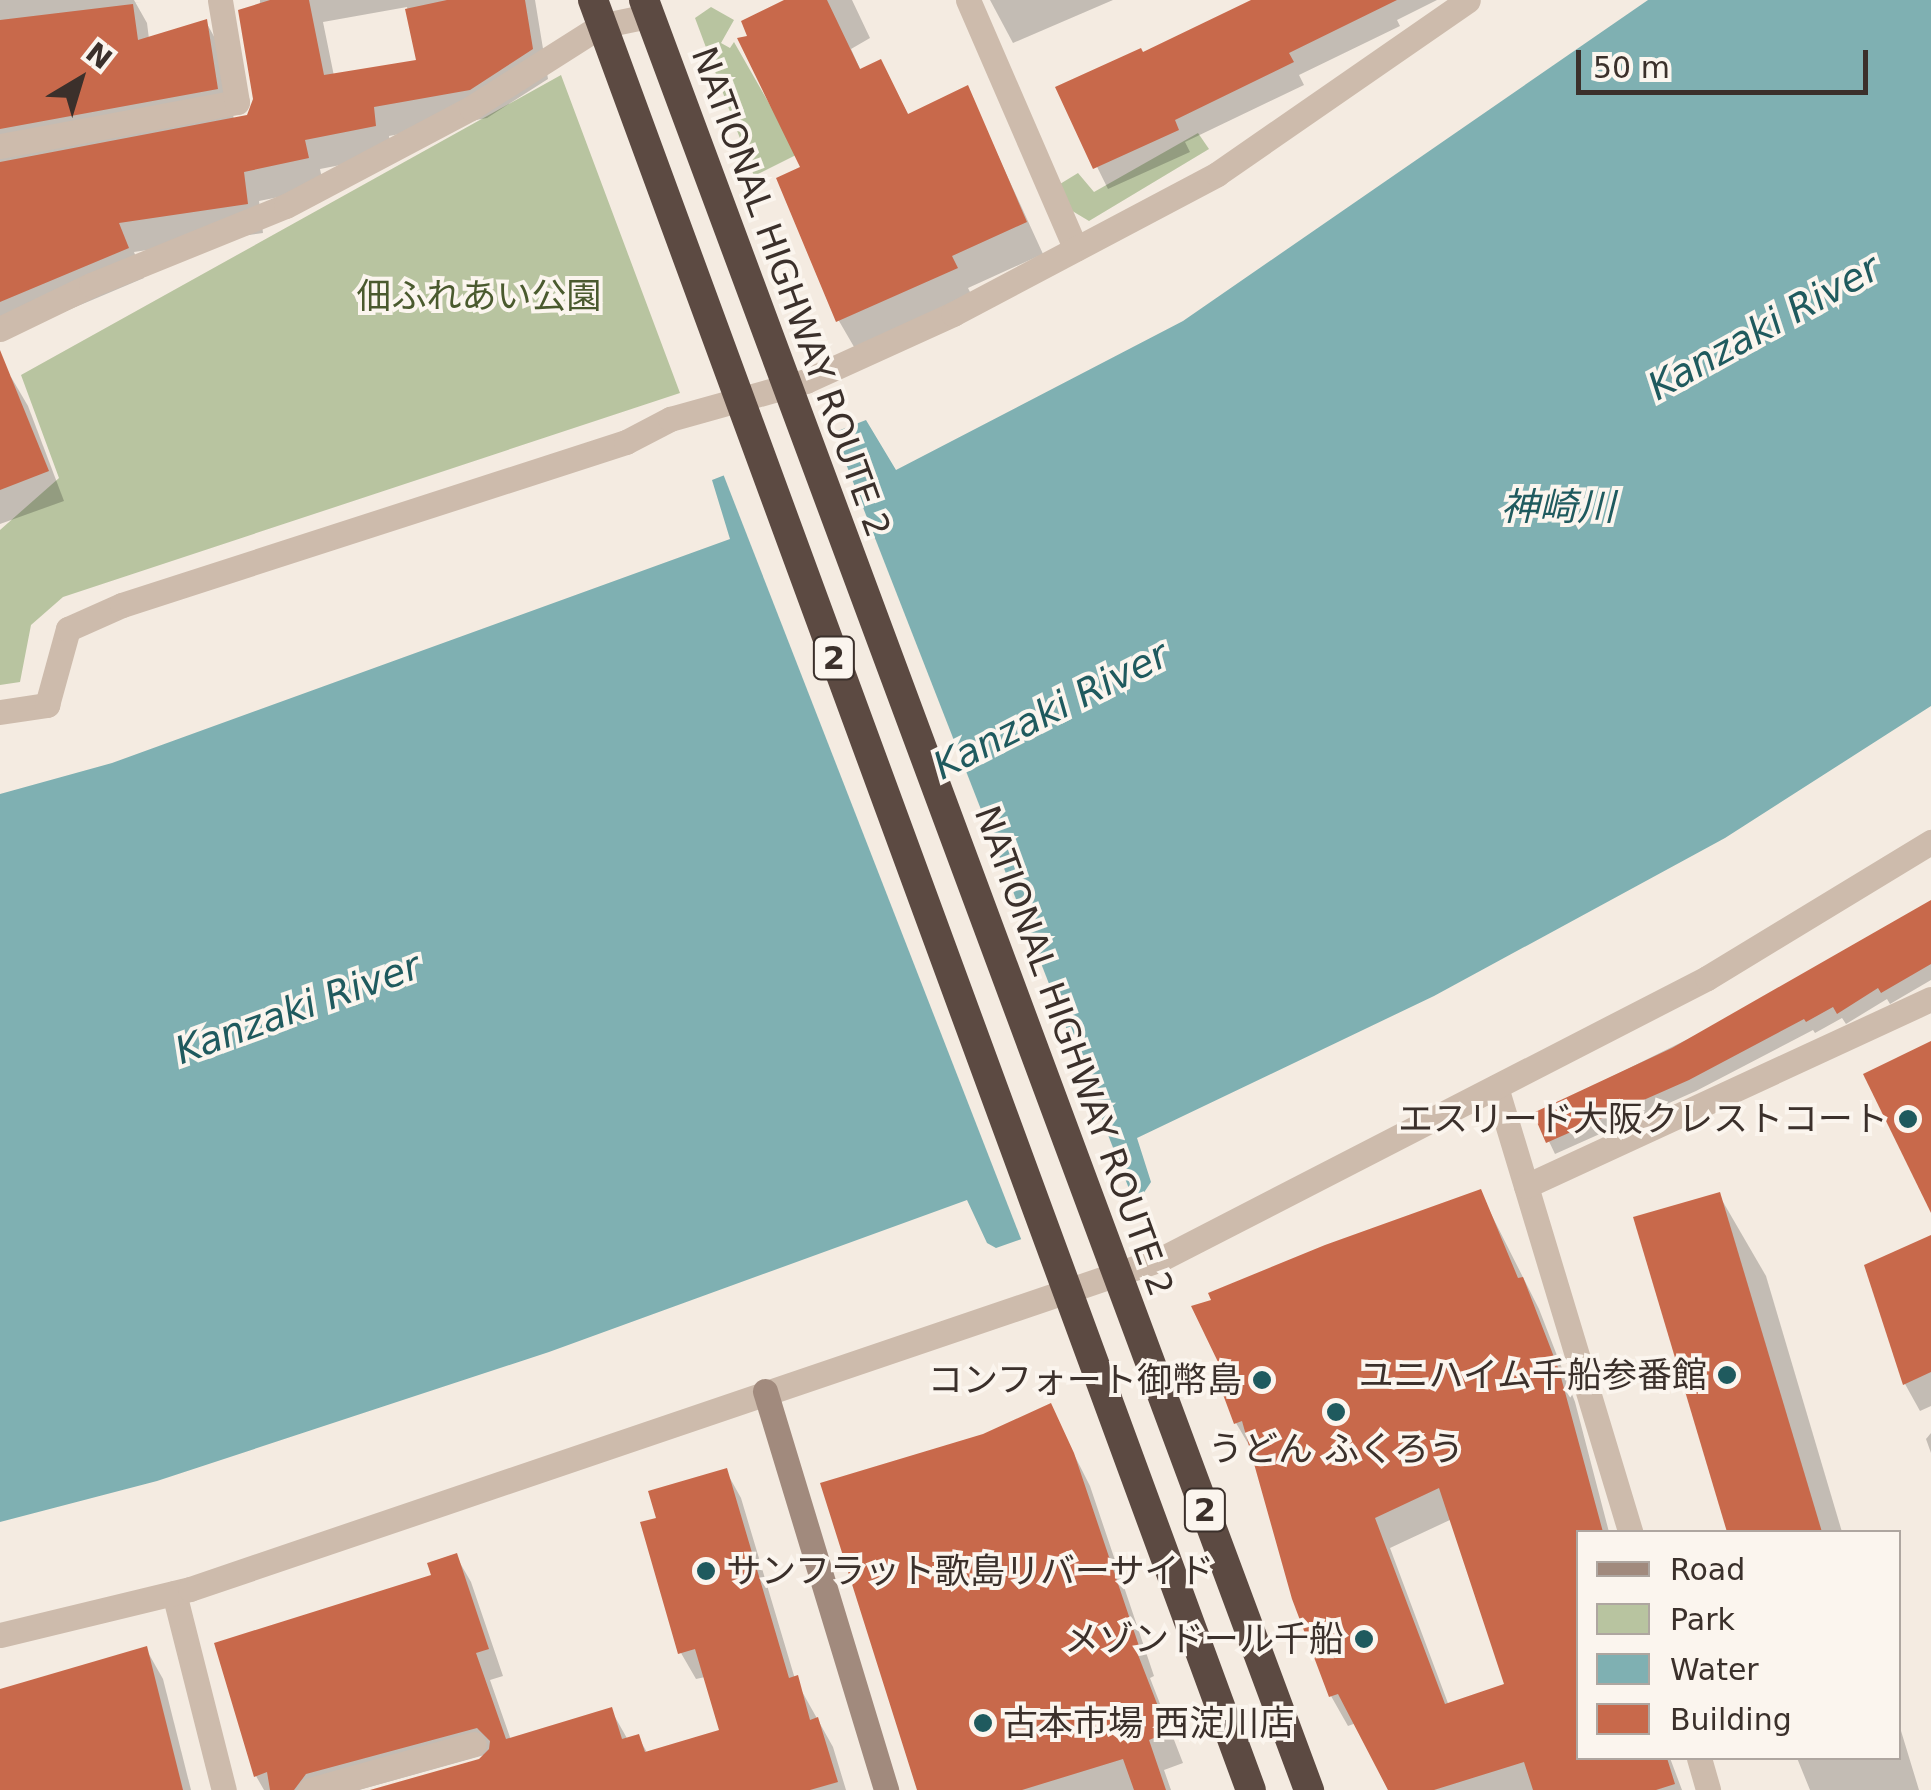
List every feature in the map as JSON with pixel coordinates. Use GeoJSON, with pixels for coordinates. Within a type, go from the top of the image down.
{"type":"FeatureCollection","features":[{"type":"Feature","properties":{"kind":"highway","name":"NATIONAL HIGHWAY ROUTE 2"},"geometry":{"type":"LineString","coordinates":[[646,8],[1309,1790]]}},
{"type":"Feature","properties":{"kind":"highway","name":"2"},"geometry":{"type":"LineString","coordinates":[[596,13],[1251,1790]]}},
{"type":"Feature","properties":{"kind":"street"},"geometry":{"type":"LineString","coordinates":[[0,146],[238,102],[220,0]]}},
{"type":"Feature","properties":{"kind":"street"},"geometry":{"type":"LineString","coordinates":[[968,0],[1076,249]]}},
{"type":"Feature","properties":{"kind":"street"},"geometry":{"type":"LineString","coordinates":[[0,712],[47,705],[68,629],[122,605],[626,442],[670,418],[806,381],[953,314],[1217,174],[1468,0]]}},
{"type":"Feature","properties":{"kind":"street"},"geometry":{"type":"LineString","coordinates":[[0,329],[91,285],[286,206],[471,108],[596,13],[646,8]]}},
{"type":"Feature","properties":{"kind":"street"},"geometry":{"type":"LineString","coordinates":[[0,1636],[174,1593],[1161,1259],[1706,978],[1931,842]]}},
{"type":"Feature","properties":{"kind":"street"},"geometry":{"type":"LineString","coordinates":[[1526,1186],[1931,999]]}},
{"type":"Feature","properties":{"kind":"street"},"geometry":{"type":"LineString","coordinates":[[1496,1087],[1629,1530]]}},
{"type":"Feature","properties":{"kind":"street"},"geometry":{"type":"LineString","coordinates":[[766,1391],[886,1790]]}},
{"type":"Feature","properties":{"kind":"street"},"geometry":{"type":"LineString","coordinates":[[174,1593],[224,1790]]}},
{"type":"Feature","properties":{"kind":"street"},"geometry":{"type":"LineString","coordinates":[[310,1790],[474,1744]]}},
{"type":"Feature","properties":{"kind":"street"},"geometry":{"type":"LineString","coordinates":[[1699,1760],[1708,1790]]}},
{"type":"Feature","properties":{"kind":"green space"},"geometry":{"type":"Polygon","coordinates":[[[711,7],[734,20],[721,43],[730,48],[734,42],[798,154],[754,176],[695,18],[711,7]]]}},
{"type":"Feature","properties":{"kind":"green space","name":"佃ふれあい公園"},"geometry":{"type":"Polygon","coordinates":[[[561,75],[680,393],[63,597],[31,625],[20,682],[0,685],[0,530],[59,478],[21,375],[561,75]]]}},
{"type":"Feature","properties":{"kind":"green space"},"geometry":{"type":"Polygon","coordinates":[[[1198,133],[1209,149],[1089,221],[1069,209],[1060,184],[1078,173],[1094,192],[1198,133]]]}},
{"type":"Feature","properties":{"kind":"water","name":"神崎川"},"geometry":{"type":"Polygon","coordinates":[[[1648,0],[1931,0],[1931,706],[1725,838],[1434,996],[1137,1138],[1151,1182],[1141,1197],[996,1248],[987,1243],[967,1200],[549,1352],[157,1481],[0,1522],[0,794],[112,763],[730,539],[712,480],[866,420],[896,470],[1183,321],[1648,0]]]}},
{"type":"Feature","properties":{"kind":"pier"},"geometry":{"type":"Polygon","coordinates":[[[832,428],[1135,1204],[1023,1244],[722,471],[832,428]]]}},
{"type":"Feature","properties":{"kind":"building"},"geometry":{"type":"Polygon","coordinates":[[[270,0],[309,0],[324,75],[416,60],[405,9],[447,0],[525,0],[533,49],[470,90],[374,107],[376,126],[305,140],[309,158],[244,172],[248,204],[119,223],[129,248],[0,302],[0,162],[247,115],[253,99],[238,10],[270,0]]]}},
{"type":"Feature","properties":{"kind":"building"},"geometry":{"type":"Polygon","coordinates":[[[784,0],[827,0],[860,69],[881,59],[908,114],[968,85],[1027,222],[952,256],[958,268],[836,322],[776,178],[800,167],[737,38],[747,36],[741,21],[784,0]]]}},
{"type":"Feature","properties":{"kind":"building"},"geometry":{"type":"Polygon","coordinates":[[[1251,0],[1397,0],[1289,53],[1294,62],[1175,120],[1179,130],[1093,169],[1055,87],[1141,48],[1143,52],[1251,0]]]}},
{"type":"Feature","properties":{"kind":"building"},"geometry":{"type":"Polygon","coordinates":[[[133,4],[138,40],[207,19],[218,89],[0,129],[0,20],[133,4]]]}},
{"type":"Feature","properties":{"kind":"building"},"geometry":{"type":"Polygon","coordinates":[[[0,350],[49,471],[0,490],[0,350]]]}},
{"type":"Feature","properties":{"kind":"building"},"geometry":{"type":"Polygon","coordinates":[[[1931,900],[1931,964],[1881,993],[1878,988],[1837,1014],[1833,1007],[1806,1022],[1804,1019],[1689,1080],[1546,1143],[1533,1113],[1672,1048],[1931,900]]]}},
{"type":"Feature","properties":{"kind":"building","name":"エスリード大阪クレストコート"},"geometry":{"type":"Polygon","coordinates":[[[1931,1041],[1931,1213],[1863,1074],[1931,1041]]]}},
{"type":"Feature","properties":{"kind":"building"},"geometry":{"type":"Polygon","coordinates":[[[1481,1189],[1518,1278],[1523,1277],[1559,1370],[1602,1530],[1576,1530],[1576,1760],[1668,1760],[1675,1784],[1656,1790],[1533,1790],[1524,1762],[1434,1790],[1388,1790],[1338,1694],[1329,1697],[1292,1599],[1242,1421],[1234,1424],[1212,1365],[1218,1362],[1191,1306],[1211,1300],[1208,1293],[1325,1245],[1481,1189]],[[1439,1488],[1375,1518],[1445,1704],[1504,1684],[1439,1488]]]}},
{"type":"Feature","properties":{"kind":"building","name":"ユニハイム千船参番館"},"geometry":{"type":"Polygon","coordinates":[[[1720,1192],[1821,1530],[1726,1530],[1633,1217],[1720,1192]]]}},
{"type":"Feature","properties":{"kind":"building"},"geometry":{"type":"Polygon","coordinates":[[[1931,1235],[1931,1372],[1903,1385],[1864,1265],[1931,1235]]]}},
{"type":"Feature","properties":{"kind":"building"},"geometry":{"type":"Polygon","coordinates":[[[1051,1403],[1074,1453],[1139,1646],[1135,1647],[1168,1732],[1149,1740],[1166,1790],[1134,1790],[1123,1759],[1022,1790],[917,1790],[820,1483],[983,1434],[1051,1403]]]}},
{"type":"Feature","properties":{"kind":"building"},"geometry":{"type":"Polygon","coordinates":[[[727,1468],[789,1678],[798,1675],[810,1720],[818,1717],[838,1782],[810,1790],[370,1790],[479,1759],[489,1749],[490,1741],[477,1728],[306,1774],[294,1790],[270,1790],[267,1772],[254,1777],[214,1643],[431,1575],[427,1563],[457,1553],[489,1649],[476,1653],[506,1739],[612,1707],[622,1739],[639,1734],[645,1752],[719,1730],[695,1649],[678,1654],[640,1522],[656,1518],[648,1491],[727,1468]]]}},
{"type":"Feature","properties":{"kind":"building"},"geometry":{"type":"Polygon","coordinates":[[[147,1646],[183,1790],[0,1790],[0,1689],[147,1646]]]}},
{"type":"Feature","properties":{"kind":"place","name":"エスリード大阪クレストコート"},"geometry":{"type":"Point","coordinates":[1908,1119]}},
{"type":"Feature","properties":{"kind":"place","name":"ユニハイム千船参番館"},"geometry":{"type":"Point","coordinates":[1727,1375]}},
{"type":"Feature","properties":{"kind":"place","name":"コンフォート御幣島"},"geometry":{"type":"Point","coordinates":[1262,1380]}},
{"type":"Feature","properties":{"kind":"place","name":"うどん ふくろう"},"geometry":{"type":"Point","coordinates":[1336,1412]}},
{"type":"Feature","properties":{"kind":"place","name":"サンフラット歌島リバーサイド"},"geometry":{"type":"Point","coordinates":[706,1571]}},
{"type":"Feature","properties":{"kind":"place","name":"メゾンドール千船"},"geometry":{"type":"Point","coordinates":[1364,1639]}},
{"type":"Feature","properties":{"kind":"place","name":"古本市場 西淀川店"},"geometry":{"type":"Point","coordinates":[983,1723]}},
{"type":"Feature","properties":{"kind":"water label","name":"Kanzaki River"},"geometry":{"type":"Point","coordinates":[1764,328]}},
{"type":"Feature","properties":{"kind":"water label","name":"Kanzaki River"},"geometry":{"type":"Point","coordinates":[1051,711]}},
{"type":"Feature","properties":{"kind":"water label","name":"Kanzaki River"},"geometry":{"type":"Point","coordinates":[298,1009]}}]}
